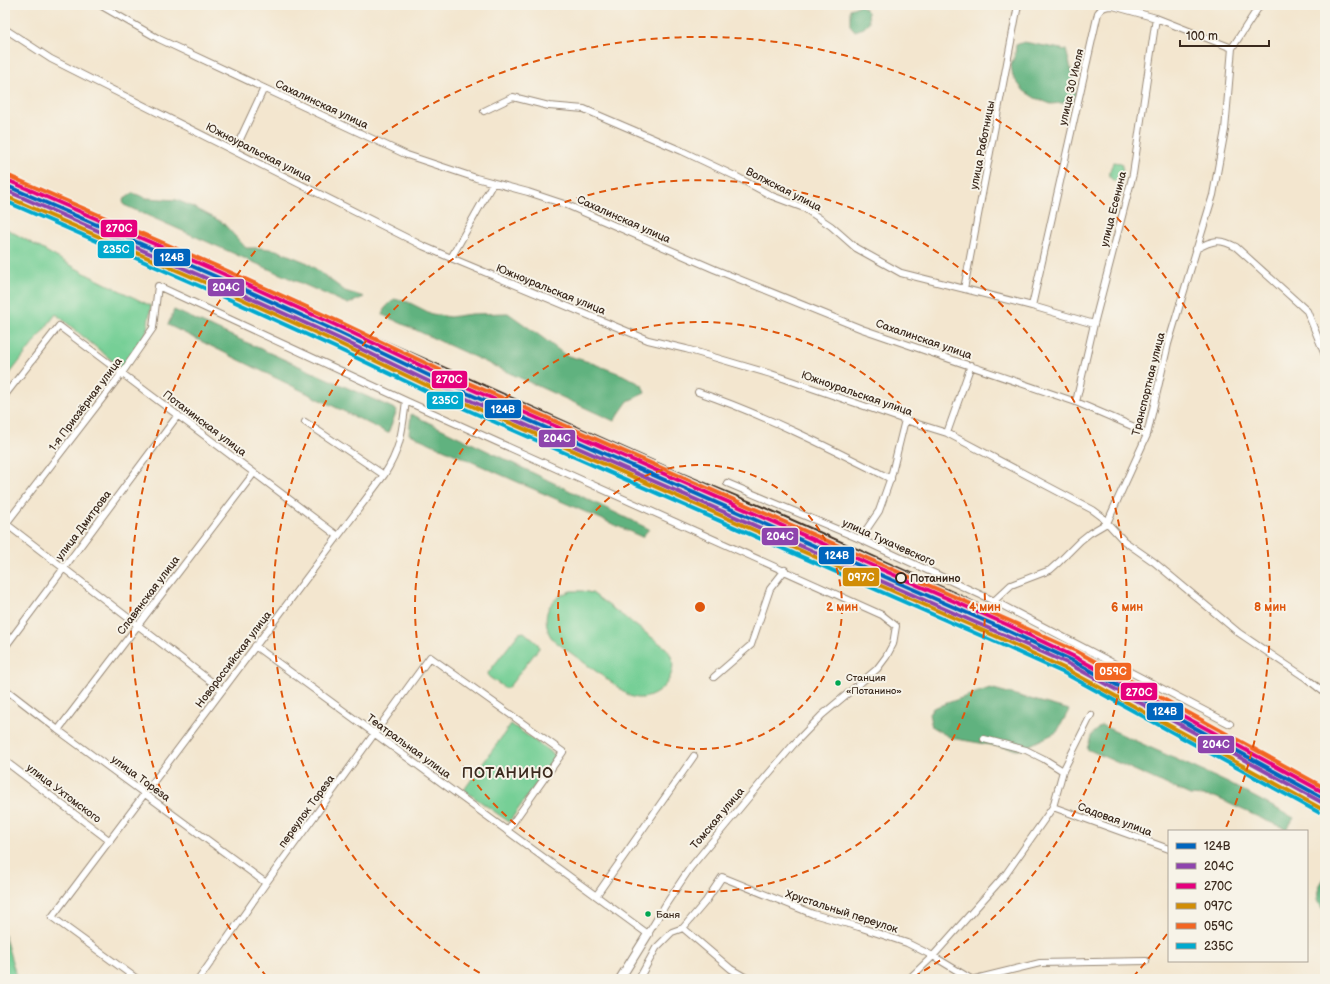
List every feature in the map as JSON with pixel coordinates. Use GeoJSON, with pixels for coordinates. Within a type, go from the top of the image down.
{"type":"FeatureCollection","features":[{"type":"Feature","properties":{"kind":"street","name":"Сахалинская улица"},"geometry":{"type":"LineString","coordinates":[[100,5],[159,39],[408,156],[567,205],[714,269],[855,326],[1076,402],[1132,426],[1147,435]]}},
{"type":"Feature","properties":{"kind":"street","name":"улица Работницы"},"geometry":{"type":"LineString","coordinates":[[964,289],[1018,5]]}},
{"type":"Feature","properties":{"kind":"street","name":"улица 30 Июля"},"geometry":{"type":"LineString","coordinates":[[1032,306],[1099,5]]}},
{"type":"Feature","properties":{"kind":"street","name":"Транспортная улица"},"geometry":{"type":"LineString","coordinates":[[1107,523],[1147,435],[1168,344],[1212,195],[1225,130],[1232,48],[1260,5]]}},
{"type":"Feature","properties":{"kind":"street"},"geometry":{"type":"LineString","coordinates":[[1098,13],[1106,6],[1113,6],[1156,18],[1232,48]]}},
{"type":"Feature","properties":{"kind":"street","name":"улица Есенина"},"geometry":{"type":"LineString","coordinates":[[1076,402],[1094,324],[1133,174],[1156,18]]}},
{"type":"Feature","properties":{"kind":"street","name":"Южноуральская улица"},"geometry":{"type":"LineString","coordinates":[[5,29],[51,59],[235,150],[423,246],[648,340],[686,349],[771,374],[947,433],[1092,510],[1107,523]]}},
{"type":"Feature","properties":{"kind":"street"},"geometry":{"type":"LineString","coordinates":[[235,150],[264,88]]}},
{"type":"Feature","properties":{"kind":"street","name":"Волжская улица"},"geometry":{"type":"LineString","coordinates":[[484,111],[513,97],[549,106],[584,109],[682,151],[737,177],[772,196],[804,208],[831,226],[856,248],[901,273],[1032,306],[1094,324]]}},
{"type":"Feature","properties":{"kind":"street"},"geometry":{"type":"LineString","coordinates":[[451,258],[493,183]]}},
{"type":"Feature","properties":{"kind":"street"},"geometry":{"type":"LineString","coordinates":[[1196,249],[1210,242],[1218,241],[1226,242],[1236,247],[1307,311],[1325,355]]}},
{"type":"Feature","properties":{"kind":"street","name":"1-я Приозёрная улица"},"geometry":{"type":"LineString","coordinates":[[5,524],[122,373],[153,328],[158,286],[406,401]]}},
{"type":"Feature","properties":{"kind":"street","name":"Потанинская улица"},"geometry":{"type":"LineString","coordinates":[[5,395],[59,326],[338,536]]}},
{"type":"Feature","properties":{"kind":"street"},"geometry":{"type":"LineString","coordinates":[[947,433],[971,365]]}},
{"type":"Feature","properties":{"kind":"street"},"geometry":{"type":"LineString","coordinates":[[698,392],[748,410],[817,441],[891,479]]}},
{"type":"Feature","properties":{"kind":"street"},"geometry":{"type":"LineString","coordinates":[[406,401],[785,570],[770,590],[751,645],[714,677]]}},
{"type":"Feature","properties":{"kind":"street","name":"Новороссийская улица"},"geometry":{"type":"LineString","coordinates":[[137,979],[52,917],[146,794],[222,690],[384,475],[393,461],[399,445],[406,401]]}},
{"type":"Feature","properties":{"kind":"street","name":"улица Дмитрова"},"geometry":{"type":"LineString","coordinates":[[5,647],[178,416]]}},
{"type":"Feature","properties":{"kind":"street"},"geometry":{"type":"LineString","coordinates":[[860,539],[880,511],[891,479],[905,420]]}},
{"type":"Feature","properties":{"kind":"street"},"geometry":{"type":"LineString","coordinates":[[306,422],[384,475]]}},
{"type":"Feature","properties":{"kind":"street","name":"Славянская улица"},"geometry":{"type":"LineString","coordinates":[[58,730],[254,473]]}},
{"type":"Feature","properties":{"kind":"street","name":"улица Тухачевского"},"geometry":{"type":"LineString","coordinates":[[727,483],[860,539],[994,601],[1230,724]]}},
{"type":"Feature","properties":{"kind":"street"},"geometry":{"type":"LineString","coordinates":[[994,601],[1011,585],[1050,570],[1080,541],[1107,523],[1124,541],[1154,562],[1240,633],[1306,678],[1325,693]]}},
{"type":"Feature","properties":{"kind":"street"},"geometry":{"type":"LineString","coordinates":[[5,524],[222,690]]}},
{"type":"Feature","properties":{"kind":"street","name":"Томская улица"},"geometry":{"type":"LineString","coordinates":[[620,979],[690,868],[794,744],[822,715],[877,669],[893,644],[896,626],[882,615],[785,570]]}},
{"type":"Feature","properties":{"kind":"street","name":"Театральная улица"},"geometry":{"type":"LineString","coordinates":[[255,646],[648,934]]}},
{"type":"Feature","properties":{"kind":"street","name":"переулок Тореза"},"geometry":{"type":"LineString","coordinates":[[199,979],[266,883],[430,657],[563,752],[507,831]]}},
{"type":"Feature","properties":{"kind":"street","name":"улица Тореза"},"geometry":{"type":"LineString","coordinates":[[5,688],[58,730],[266,883]]}},
{"type":"Feature","properties":{"kind":"street"},"geometry":{"type":"LineString","coordinates":[[909,979],[933,956],[1006,874],[1053,807],[1063,771],[1091,715]]}},
{"type":"Feature","properties":{"kind":"street"},"geometry":{"type":"LineString","coordinates":[[984,739],[1026,750],[1063,771]]}},
{"type":"Feature","properties":{"kind":"street"},"geometry":{"type":"LineString","coordinates":[[596,896],[694,756]]}},
{"type":"Feature","properties":{"kind":"street","name":"улица Ухтомского"},"geometry":{"type":"LineString","coordinates":[[5,761],[110,841]]}},
{"type":"Feature","properties":{"kind":"street","name":"Садовая улица"},"geometry":{"type":"LineString","coordinates":[[1053,807],[1168,849]]}},
{"type":"Feature","properties":{"kind":"street","name":"Хрустальный переулок"},"geometry":{"type":"LineString","coordinates":[[683,928],[706,901],[722,877],[813,914],[908,943],[971,979]]}},
{"type":"Feature","properties":{"kind":"street"},"geometry":{"type":"LineString","coordinates":[[639,979],[656,948],[672,932],[683,928],[731,969],[748,979]]}},
{"type":"Feature","properties":{"kind":"street"},"geometry":{"type":"LineString","coordinates":[[975,979],[1040,963],[1146,961]]}},
{"type":"Feature","properties":{"kind":"green space"},"geometry":{"type":"Polygon","coordinates":[[[861,5],[868,12],[869,22],[864,28],[855,31],[850,25],[850,9],[861,5]]]}},
{"type":"Feature","properties":{"kind":"green space"},"geometry":{"type":"Polygon","coordinates":[[[1024,42],[1066,50],[1074,80],[1073,86],[1076,90],[1074,102],[1051,104],[1035,98],[1024,91],[1013,77],[1011,65],[1015,55],[1016,45],[1024,42]]]}},
{"type":"Feature","properties":{"kind":"green space"},"geometry":{"type":"Polygon","coordinates":[[[1114,162],[1121,163],[1123,171],[1119,181],[1115,181],[1110,177],[1110,171],[1114,162]]]}},
{"type":"Feature","properties":{"kind":"green space"},"geometry":{"type":"Polygon","coordinates":[[[133,193],[146,198],[177,200],[195,208],[222,222],[246,248],[276,250],[308,263],[345,291],[364,297],[348,304],[124,205],[123,200],[133,193]]]}},
{"type":"Feature","properties":{"kind":"green space"},"geometry":{"type":"Polygon","coordinates":[[[5,228],[88,275],[151,306],[146,335],[121,368],[56,314],[5,380],[5,228]]]}},
{"type":"Feature","properties":{"kind":"green space"},"geometry":{"type":"Polygon","coordinates":[[[394,299],[408,302],[432,314],[450,317],[471,314],[508,313],[565,355],[589,362],[623,375],[642,385],[645,393],[628,401],[614,421],[383,315],[385,308],[394,299]]]}},
{"type":"Feature","properties":{"kind":"green space"},"geometry":{"type":"Polygon","coordinates":[[[174,310],[397,410],[388,433],[168,325],[174,310]]]}},
{"type":"Feature","properties":{"kind":"green space"},"geometry":{"type":"Polygon","coordinates":[[[411,414],[649,529],[642,537],[409,434],[411,414]]]}},
{"type":"Feature","properties":{"kind":"green space"},"geometry":{"type":"Polygon","coordinates":[[[571,591],[592,593],[666,648],[673,663],[672,671],[670,678],[660,690],[654,695],[646,697],[638,698],[630,696],[552,638],[548,632],[546,620],[549,608],[560,596],[571,591]]]}},
{"type":"Feature","properties":{"kind":"green space"},"geometry":{"type":"Polygon","coordinates":[[[524,632],[538,644],[539,648],[508,688],[505,688],[489,677],[488,673],[519,633],[524,632]]]}},
{"type":"Feature","properties":{"kind":"green space"},"geometry":{"type":"Polygon","coordinates":[[[990,688],[1069,710],[1057,732],[1020,750],[951,738],[932,727],[929,714],[933,708],[990,688]]]}},
{"type":"Feature","properties":{"kind":"green space"},"geometry":{"type":"Polygon","coordinates":[[[511,724],[556,756],[509,822],[464,790],[511,724]]]}},
{"type":"Feature","properties":{"kind":"green space"},"geometry":{"type":"Polygon","coordinates":[[[1101,725],[1228,783],[1294,818],[1287,829],[1215,797],[1190,795],[1087,749],[1091,736],[1101,725]]]}},
{"type":"Feature","properties":{"kind":"green space"},"geometry":{"type":"Polygon","coordinates":[[[1325,877],[1325,912],[1319,903],[1318,890],[1325,877]]]}},
{"type":"Feature","properties":{"kind":"green space"},"geometry":{"type":"Polygon","coordinates":[[[5,935],[6,941],[17,979],[5,979],[5,935]]]}},
{"type":"Feature","properties":{"kind":"railway"},"geometry":{"type":"LineString","coordinates":[[5,175],[291,299],[669,468],[770,510],[955,593],[1077,651],[1132,687]]}},
{"type":"Feature","properties":{"kind":"transit line","name":"059С"},"geometry":{"type":"LineString","coordinates":[[9,176],[221,268],[344,324],[457,378],[1076,651],[1325,788]]}},
{"type":"Feature","properties":{"kind":"transit line","name":"270С"},"geometry":{"type":"LineString","coordinates":[[7,180],[219,272],[342,328],[455,382],[1008,625],[1073,656],[1325,793]]}},
{"type":"Feature","properties":{"kind":"transit line","name":"124В"},"geometry":{"type":"LineString","coordinates":[[5,185],[217,277],[340,333],[453,387],[1071,660],[1325,799]]}},
{"type":"Feature","properties":{"kind":"transit line","name":"204С"},"geometry":{"type":"LineString","coordinates":[[5,190],[215,282],[338,338],[451,392],[1069,664],[1323,803]]}},
{"type":"Feature","properties":{"kind":"transit line","name":"097С"},"geometry":{"type":"LineString","coordinates":[[5,196],[213,286],[336,342],[449,396],[1002,639],[1066,669],[1320,808]]}},
{"type":"Feature","properties":{"kind":"transit line","name":"235С"},"geometry":{"type":"LineString","coordinates":[[5,201],[211,291],[334,347],[447,401],[1064,673],[1318,812]]}},
{"type":"Feature","properties":{"kind":"place","name":"Потанино"},"geometry":{"type":"Point","coordinates":[901,578]}},
{"type":"Feature","properties":{"kind":"place","name":"Станция «Потанино»"},"geometry":{"type":"Point","coordinates":[838,683]}},
{"type":"Feature","properties":{"kind":"place","name":"Баня"},"geometry":{"type":"Point","coordinates":[648,914]}},
{"type":"Feature","properties":{"kind":"district","name":"ПОТАНИНО"},"geometry":{"type":"Point","coordinates":[508,773]}}]}
